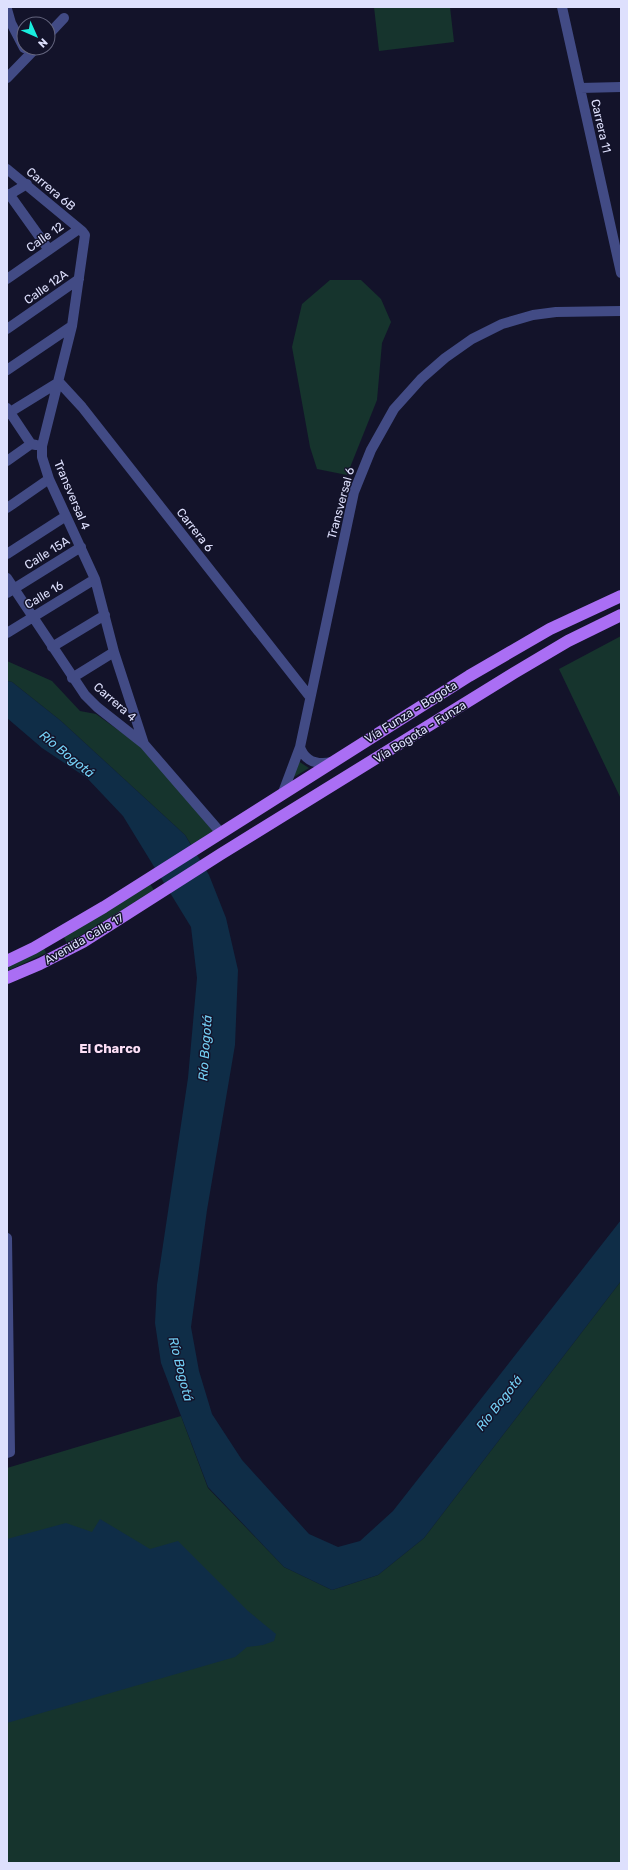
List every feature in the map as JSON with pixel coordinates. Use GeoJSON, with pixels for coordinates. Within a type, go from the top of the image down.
{"type":"FeatureCollection","features":[{"type":"Feature","properties":{"kind":"main road","name":"Vía Funza - Bogota"},"geometry":{"type":"LineString","coordinates":[[208,842],[439,694],[550,629],[621,596]]}},
{"type":"Feature","properties":{"kind":"main road","name":"Vía Bogota - Funza"},"geometry":{"type":"LineString","coordinates":[[158,894],[514,673],[568,641],[621,616]]}},
{"type":"Feature","properties":{"kind":"main road"},"geometry":{"type":"LineString","coordinates":[[505,655],[514,673]]}},
{"type":"Feature","properties":{"kind":"main road","name":"Avenida Calle 17"},"geometry":{"type":"LineString","coordinates":[[7,961],[48,940],[208,842]]}},
{"type":"Feature","properties":{"kind":"main road","name":"Avenida Calle 17"},"geometry":{"type":"LineString","coordinates":[[7,978],[57,956],[83,942],[158,894]]}},
{"type":"Feature","properties":{"kind":"main road"},"geometry":{"type":"LineString","coordinates":[[48,940],[57,956]]}},
{"type":"Feature","properties":{"kind":"street","name":"Carrera 11"},"geometry":{"type":"LineString","coordinates":[[562,7],[621,273]]}},
{"type":"Feature","properties":{"kind":"street"},"geometry":{"type":"LineString","coordinates":[[7,9],[11,23],[16,31]]}},
{"type":"Feature","properties":{"kind":"street"},"geometry":{"type":"LineString","coordinates":[[56,26],[64,18]]}},
{"type":"Feature","properties":{"kind":"street"},"geometry":{"type":"LineString","coordinates":[[7,78],[24,56]]}},
{"type":"Feature","properties":{"kind":"street"},"geometry":{"type":"LineString","coordinates":[[580,88],[621,87]]}},
{"type":"Feature","properties":{"kind":"street","name":"Carrera 6B"},"geometry":{"type":"LineString","coordinates":[[7,169],[27,184],[79,229]]}},
{"type":"Feature","properties":{"kind":"street"},"geometry":{"type":"LineString","coordinates":[[27,184],[8,195],[49,250]]}},
{"type":"Feature","properties":{"kind":"street","name":"Calle 12"},"geometry":{"type":"LineString","coordinates":[[8,276],[79,229]]}},
{"type":"Feature","properties":{"kind":"street","name":"Transversal 4"},"geometry":{"type":"LineString","coordinates":[[79,229],[84,233],[86,241],[72,326],[42,446],[42,457],[50,480],[95,579],[114,652],[144,744]]}},
{"type":"Feature","properties":{"kind":"street","name":"Calle 12A"},"geometry":{"type":"LineString","coordinates":[[7,329],[79,279]]}},
{"type":"Feature","properties":{"kind":"street","name":"Transversal 6"},"geometry":{"type":"LineString","coordinates":[[282,795],[300,747],[354,492],[366,460],[379,433],[402,399],[425,375],[445,358],[472,339],[502,324],[533,315],[556,312],[621,311]]}},
{"type":"Feature","properties":{"kind":"street"},"geometry":{"type":"LineString","coordinates":[[7,370],[72,326]]}},
{"type":"Feature","properties":{"kind":"street"},"geometry":{"type":"LineString","coordinates":[[42,446],[31,444],[8,412],[58,382]]}},
{"type":"Feature","properties":{"kind":"street","name":"Carrera 6"},"geometry":{"type":"LineString","coordinates":[[58,382],[87,414],[310,696]]}},
{"type":"Feature","properties":{"kind":"street"},"geometry":{"type":"LineString","coordinates":[[7,461],[31,444]]}},
{"type":"Feature","properties":{"kind":"street"},"geometry":{"type":"LineString","coordinates":[[7,508],[50,480]]}},
{"type":"Feature","properties":{"kind":"street"},"geometry":{"type":"LineString","coordinates":[[7,554],[66,516]]}},
{"type":"Feature","properties":{"kind":"street","name":"Calle 15A"},"geometry":{"type":"LineString","coordinates":[[10,591],[81,547]]}},
{"type":"Feature","properties":{"kind":"street","name":"Carrera 4"},"geometry":{"type":"LineString","coordinates":[[7,578],[10,591],[32,617],[72,678],[97,707],[144,744],[221,833]]}},
{"type":"Feature","properties":{"kind":"street","name":"Calle 16"},"geometry":{"type":"LineString","coordinates":[[7,633],[95,579]]}},
{"type":"Feature","properties":{"kind":"street"},"geometry":{"type":"LineString","coordinates":[[52,647],[105,615]]}},
{"type":"Feature","properties":{"kind":"street"},"geometry":{"type":"LineString","coordinates":[[72,678],[114,652]]}},
{"type":"Feature","properties":{"kind":"street"},"geometry":{"type":"LineString","coordinates":[[300,747],[305,757],[310,760],[321,764],[333,762]]}},
{"type":"Feature","properties":{"kind":"street"},"geometry":{"type":"LineString","coordinates":[[7,1238],[9,1448]]}},
{"type":"Feature","properties":{"kind":"green space"},"geometry":{"type":"Polygon","coordinates":[[[374,7],[450,7],[454,42],[379,51],[374,7]]]}},
{"type":"Feature","properties":{"kind":"green space"},"geometry":{"type":"Polygon","coordinates":[[[330,280],[361,280],[381,299],[391,322],[382,343],[377,400],[347,475],[317,469],[310,447],[292,347],[302,304],[330,280]]]}},
{"type":"Feature","properties":{"kind":"green space"},"geometry":{"type":"Polygon","coordinates":[[[621,636],[621,799],[559,669],[621,636]]]}},
{"type":"Feature","properties":{"kind":"green space"},"geometry":{"type":"Polygon","coordinates":[[[7,661],[52,681],[80,711],[96,714],[143,748],[214,832],[192,846],[185,835],[61,721],[12,682],[7,681],[7,661]]]}},
{"type":"Feature","properties":{"kind":"green space"},"geometry":{"type":"Polygon","coordinates":[[[298,761],[309,768],[294,777],[298,761]]]}},
{"type":"Feature","properties":{"kind":"green space"},"geometry":{"type":"Polygon","coordinates":[[[150,884],[154,890],[67,944],[64,937],[150,884]]]}},
{"type":"Feature","properties":{"kind":"green space"},"geometry":{"type":"Polygon","coordinates":[[[44,948],[46,953],[7,971],[7,967],[44,948]]]}},
{"type":"Feature","properties":{"kind":"green space"},"geometry":{"type":"Polygon","coordinates":[[[621,1281],[621,1863],[7,1863],[7,1468],[181,1416],[208,1488],[284,1567],[332,1590],[378,1575],[424,1538],[621,1281]]]}},
{"type":"Feature","properties":{"kind":"water","name":"Río Bogotá"},"geometry":{"type":"Polygon","coordinates":[[[7,681],[12,682],[61,721],[185,835],[209,875],[226,918],[238,970],[235,1045],[207,1210],[191,1327],[199,1371],[212,1414],[242,1460],[309,1534],[338,1547],[360,1541],[393,1511],[621,1220],[621,1281],[424,1538],[378,1575],[332,1590],[284,1567],[208,1487],[161,1363],[155,1323],[157,1285],[188,1078],[197,978],[191,927],[123,816],[87,778],[42,748],[7,718],[7,681]]]}},
{"type":"Feature","properties":{"kind":"water"},"geometry":{"type":"Polygon","coordinates":[[[100,1519],[150,1549],[178,1541],[248,1611],[276,1634],[274,1641],[263,1645],[247,1647],[235,1657],[7,1723],[7,1539],[66,1523],[92,1532],[100,1519]]]}},
{"type":"Feature","properties":{"kind":"district","name":"El Charco"},"geometry":{"type":"Point","coordinates":[110,1048]}}]}
